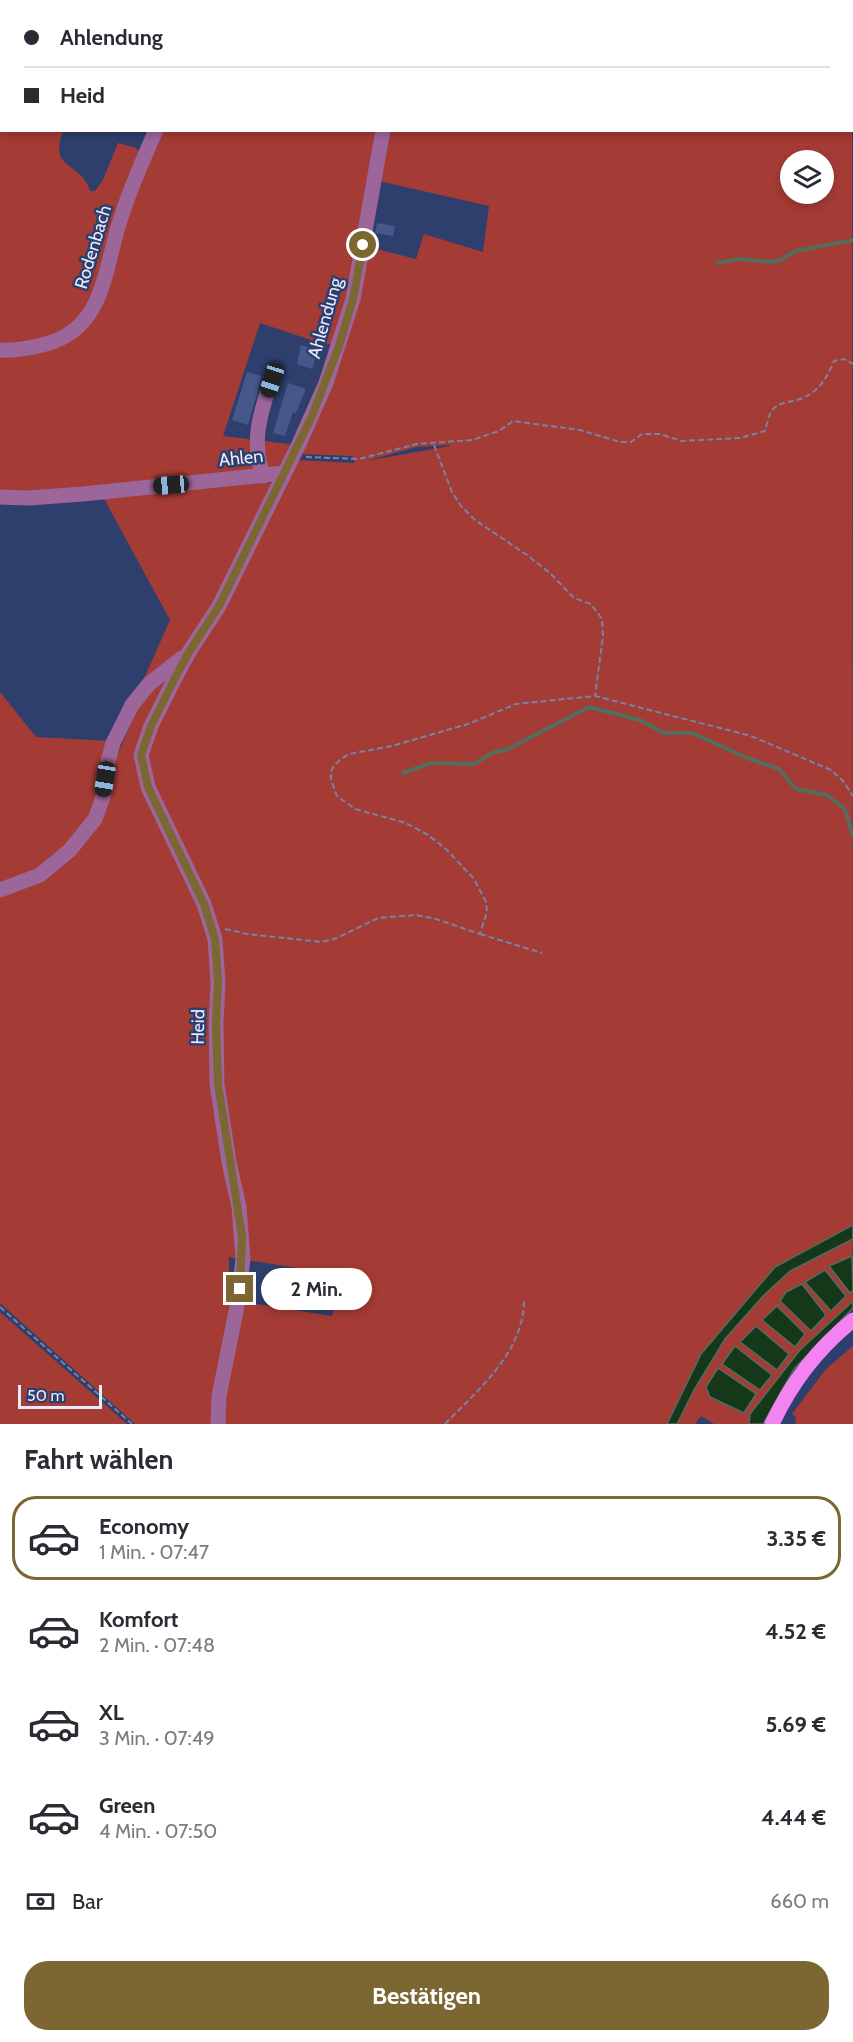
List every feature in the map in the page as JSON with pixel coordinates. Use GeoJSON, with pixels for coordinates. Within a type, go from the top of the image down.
{"type":"FeatureCollection","features":[{"type":"Feature","properties":{"kind":"main road"},"geometry":{"type":"LineString","coordinates":[[772,1424],[790,1390],[807,1365],[853,1320]]}},
{"type":"Feature","properties":{"kind":"street","name":"Rodenbach"},"geometry":{"type":"LineString","coordinates":[[0,350],[31,348],[56,341],[71,333],[94,307],[106,275],[119,221],[155,132]]}},
{"type":"Feature","properties":{"kind":"street","name":"Ahlendung"},"geometry":{"type":"LineString","coordinates":[[284,473],[326,383],[353,299],[383,132]]}},
{"type":"Feature","properties":{"kind":"street"},"geometry":{"type":"LineString","coordinates":[[263,476],[257,456],[256,435],[272,380]]}},
{"type":"Feature","properties":{"kind":"street","name":"Ahlen"},"geometry":{"type":"LineString","coordinates":[[0,497],[29,498],[72,495],[284,473]]}},
{"type":"Feature","properties":{"kind":"street","name":"Ahlen"},"geometry":{"type":"LineString","coordinates":[[189,652],[219,606],[284,473]]}},
{"type":"Feature","properties":{"kind":"street"},"geometry":{"type":"LineString","coordinates":[[0,890],[39,875],[70,850],[95,819],[103,797],[113,743],[132,705],[149,684],[189,652]]}},
{"type":"Feature","properties":{"kind":"street","name":"Heid"},"geometry":{"type":"LineString","coordinates":[[189,652],[151,726],[141,755],[148,787],[204,904],[215,939],[218,982],[216,1023],[218,1084],[242,1236],[243,1259],[238,1301],[219,1396],[219,1424]]}},
{"type":"Feature","properties":{"kind":"path"},"geometry":{"type":"LineString","coordinates":[[293,456],[359,459],[403,447],[472,440],[487,436],[513,421],[580,430],[620,442],[631,442],[642,434],[660,434],[681,441],[740,438],[765,430],[771,411],[782,403],[804,398],[819,388],[834,361],[844,359],[853,364]]}},
{"type":"Feature","properties":{"kind":"path"},"geometry":{"type":"LineString","coordinates":[[434,444],[452,492],[461,506],[475,520],[551,574],[574,598],[591,604],[602,619],[603,636],[595,696]]}},
{"type":"Feature","properties":{"kind":"path"},"geometry":{"type":"LineString","coordinates":[[480,934],[487,912],[486,902],[474,879],[447,849],[428,835],[406,824],[375,816],[348,805],[337,796],[332,786],[331,772],[334,765],[349,754],[392,746],[439,733],[516,704],[595,696],[751,736],[831,770],[843,781],[853,796]]}},
{"type":"Feature","properties":{"kind":"path"},"geometry":{"type":"LineString","coordinates":[[212,927],[247,934],[322,942],[337,938],[378,918],[416,915],[436,919],[542,953]]}},
{"type":"Feature","properties":{"kind":"path"},"geometry":{"type":"LineString","coordinates":[[445,1424],[501,1363],[518,1332],[524,1300]]}},
{"type":"Feature","properties":{"kind":"path"},"geometry":{"type":"LineString","coordinates":[[0,1307],[132,1424]]}},
{"type":"Feature","properties":{"kind":"shaded area"},"geometry":{"type":"Polygon","coordinates":[[[0,132],[63,132],[59,144],[63,160],[86,181],[90,191],[95,191],[103,180],[118,143],[136,148],[140,153],[98,290],[73,326],[44,341],[0,345],[0,132]]]}},
{"type":"Feature","properties":{"kind":"shaded area"},"geometry":{"type":"Polygon","coordinates":[[[160,132],[380,132],[358,245],[335,345],[320,343],[260,323],[223,436],[289,444],[293,447],[281,465],[260,473],[0,494],[0,353],[81,328],[160,132]]]}},
{"type":"Feature","properties":{"kind":"shaded area"},"geometry":{"type":"Polygon","coordinates":[[[387,132],[852,132],[853,1225],[775,1267],[701,1354],[667,1424],[223,1424],[223,1397],[242,1302],[332,1316],[336,1303],[336,1274],[246,1260],[223,1095],[217,931],[150,787],[144,755],[154,727],[296,460],[355,463],[352,456],[300,454],[369,247],[416,259],[424,234],[483,252],[489,206],[379,181],[387,132]],[[450,445],[416,447],[366,461],[450,446],[450,445]]]}},
{"type":"Feature","properties":{"kind":"shaded area"},"geometry":{"type":"Polygon","coordinates":[[[268,481],[272,484],[215,603],[189,644],[138,692],[170,620],[102,495],[268,481]]]}},
{"type":"Feature","properties":{"kind":"shaded area"},"geometry":{"type":"Polygon","coordinates":[[[167,675],[138,755],[207,923],[238,1259],[229,1257],[229,1316],[215,1424],[135,1424],[0,1303],[0,895],[74,853],[143,696],[167,675]]]}},
{"type":"Feature","properties":{"kind":"shaded area"},"geometry":{"type":"Polygon","coordinates":[[[0,692],[36,737],[111,741],[93,817],[38,875],[0,888],[0,692]]]}},
{"type":"Feature","properties":{"kind":"shaded area"},"geometry":{"type":"Polygon","coordinates":[[[853,1225],[853,1239],[790,1271],[764,1295],[725,1339],[694,1390],[677,1424],[667,1424],[701,1354],[775,1267],[853,1225]]]}},
{"type":"Feature","properties":{"kind":"shaded area"},"geometry":{"type":"Polygon","coordinates":[[[853,1239],[850,1293],[853,1290],[853,1301],[800,1350],[750,1414],[749,1424],[714,1424],[701,1416],[695,1424],[677,1424],[694,1390],[725,1339],[764,1295],[790,1271],[853,1239]],[[777,1306],[762,1320],[795,1347],[805,1334],[777,1306]]]}},
{"type":"Feature","properties":{"kind":"shaded area"},"geometry":{"type":"Polygon","coordinates":[[[852,1256],[853,1290],[850,1293],[829,1266],[852,1256]]]}},
{"type":"Feature","properties":{"kind":"shaded area"},"geometry":{"type":"Polygon","coordinates":[[[825,1270],[846,1296],[831,1311],[805,1282],[825,1270]]]}},
{"type":"Feature","properties":{"kind":"shaded area"},"geometry":{"type":"Polygon","coordinates":[[[802,1284],[826,1315],[811,1331],[780,1301],[786,1292],[802,1284]]]}},
{"type":"Feature","properties":{"kind":"shaded area"},"geometry":{"type":"Polygon","coordinates":[[[853,1301],[853,1308],[794,1369],[763,1424],[749,1424],[750,1414],[800,1350],[853,1301]]]}},
{"type":"Feature","properties":{"kind":"shaded area"},"geometry":{"type":"Polygon","coordinates":[[[777,1306],[805,1334],[795,1347],[762,1320],[777,1306]]]}},
{"type":"Feature","properties":{"kind":"shaded area"},"geometry":{"type":"Polygon","coordinates":[[[0,1312],[127,1424],[0,1424],[0,1312]]]}},
{"type":"Feature","properties":{"kind":"shaded area"},"geometry":{"type":"Polygon","coordinates":[[[756,1326],[789,1354],[777,1370],[740,1342],[756,1326]]]}},
{"type":"Feature","properties":{"kind":"shaded area"},"geometry":{"type":"Polygon","coordinates":[[[735,1346],[772,1375],[760,1390],[722,1364],[735,1346]]]}},
{"type":"Feature","properties":{"kind":"shaded area"},"geometry":{"type":"Polygon","coordinates":[[[853,1346],[853,1424],[795,1424],[796,1417],[792,1414],[826,1369],[853,1346]]]}},
{"type":"Feature","properties":{"kind":"shaded area"},"geometry":{"type":"Polygon","coordinates":[[[718,1368],[756,1394],[744,1413],[710,1397],[706,1387],[718,1368]]]}},
{"type":"Feature","properties":{"kind":"building"},"geometry":{"type":"Polygon","coordinates":[[[377,223],[395,226],[393,236],[375,233],[377,223]]]}},
{"type":"Feature","properties":{"kind":"building"},"geometry":{"type":"Polygon","coordinates":[[[301,345],[318,350],[312,369],[297,364],[301,345]]]}},
{"type":"Feature","properties":{"kind":"building"},"geometry":{"type":"Polygon","coordinates":[[[247,372],[262,376],[248,425],[232,420],[247,372]]]}},
{"type":"Feature","properties":{"kind":"building"},"geometry":{"type":"Polygon","coordinates":[[[288,383],[306,389],[296,413],[293,412],[285,436],[273,433],[288,383]]]}},
{"type":"Feature","properties":{"kind":"waterway"},"geometry":{"type":"LineString","coordinates":[[717,263],[740,259],[773,262],[796,251],[853,240]]}},
{"type":"Feature","properties":{"kind":"waterway"},"geometry":{"type":"LineString","coordinates":[[403,773],[431,763],[474,764],[492,753],[508,749],[589,707],[640,720],[664,733],[692,733],[747,758],[779,769],[796,789],[827,795],[845,809],[853,836]]}},
{"type":"Feature","properties":{"kind":"route"},"geometry":{"type":"LineString","coordinates":[[240,1289],[243,1259],[239,1207],[222,1121],[218,1084],[216,1023],[218,982],[215,939],[204,904],[148,787],[141,755],[151,726],[175,678],[189,652],[213,619],[312,416],[339,346],[353,299],[363,245]]}}]}
